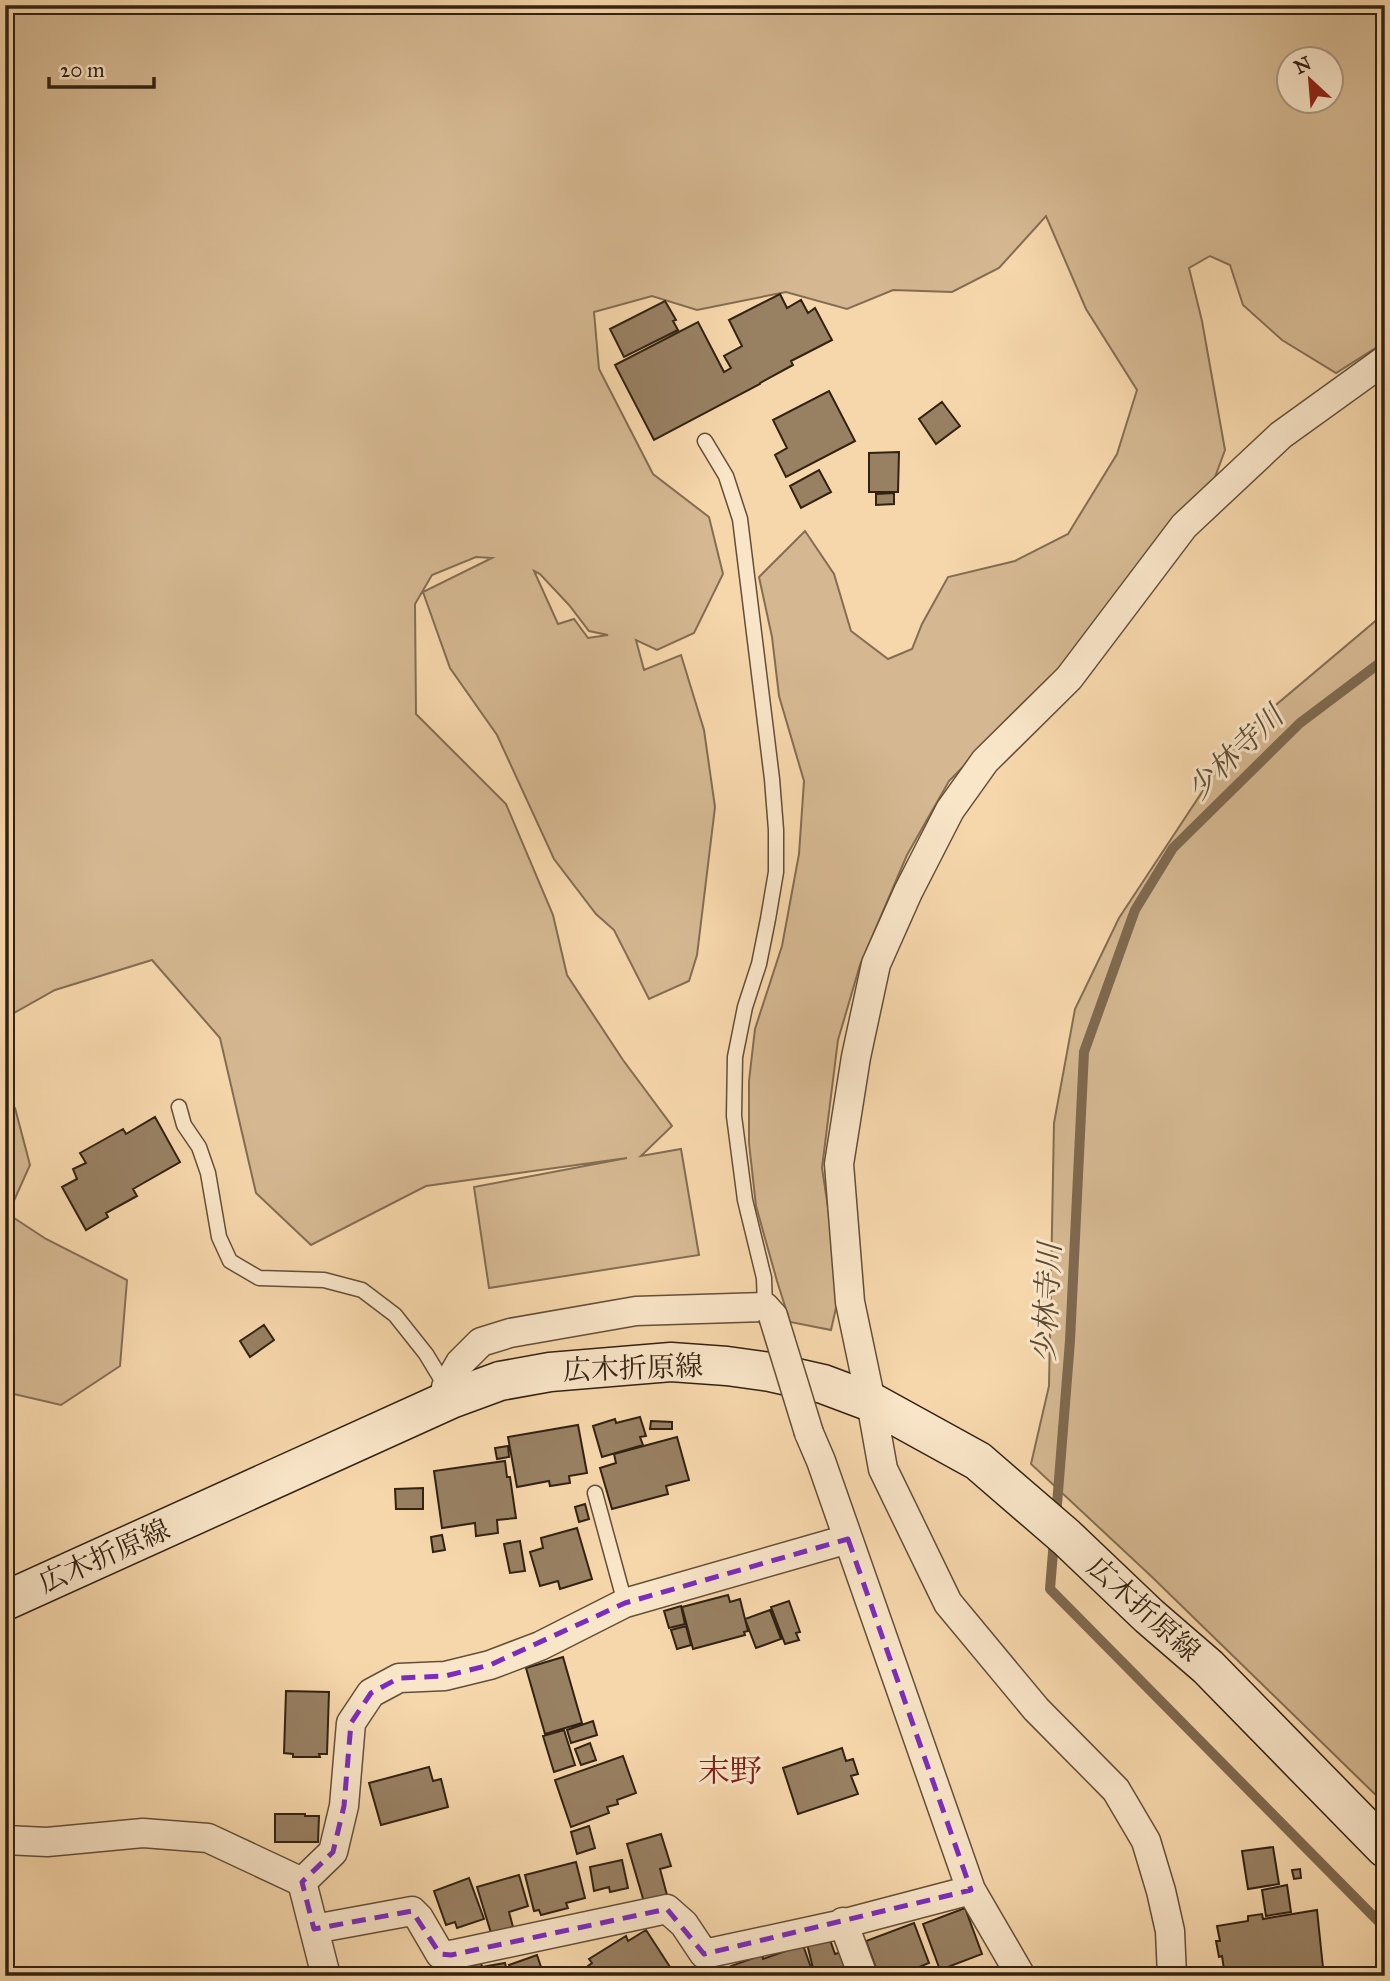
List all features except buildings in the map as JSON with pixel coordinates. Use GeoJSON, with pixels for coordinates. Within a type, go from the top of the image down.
{"type":"FeatureCollection","features":[{"type":"Feature","properties":{"kind":"main road","name":"広木折原線"},"geometry":{"type":"LineString","coordinates":[[5,1601],[449,1393],[550,1372],[671,1362],[770,1372],[823,1384],[871,1402],[978,1461],[1208,1667],[1385,1848]]}},
{"type":"Feature","properties":{"kind":"street"},"geometry":{"type":"LineString","coordinates":[[1172,1976],[1170,1931],[1146,1841],[1116,1790],[1036,1709],[948,1603],[883,1469],[850,1302],[839,1164],[856,1057],[876,964],[908,892],[950,810],[985,761],[1069,678],[1184,526],[1281,435],[1385,360]]}},
{"type":"Feature","properties":{"kind":"street"},"geometry":{"type":"LineString","coordinates":[[449,1393],[460,1363],[481,1342],[510,1334],[636,1311],[769,1311],[809,1433],[971,1890],[1021,1976]]}},
{"type":"Feature","properties":{"kind":"street"},"geometry":{"type":"LineString","coordinates":[[302,1882],[333,1852],[344,1806],[351,1723],[370,1693],[399,1678],[445,1676],[490,1665],[540,1646],[625,1602],[848,1539]]}},
{"type":"Feature","properties":{"kind":"street"},"geometry":{"type":"LineString","coordinates":[[5,1840],[47,1842],[142,1833],[208,1838],[302,1882]]}},
{"type":"Feature","properties":{"kind":"street"},"geometry":{"type":"LineString","coordinates":[[302,1882],[326,1976]]}},
{"type":"Feature","properties":{"kind":"street"},"geometry":{"type":"LineString","coordinates":[[314,1929],[412,1911],[440,1954],[451,1955],[667,1909],[684,1924],[704,1954],[971,1890]]}},
{"type":"Feature","properties":{"kind":"street"},"geometry":{"type":"LineString","coordinates":[[844,1922],[863,1976]]}},
{"type":"Feature","properties":{"kind":"lane"},"geometry":{"type":"LineString","coordinates":[[705,441],[726,476],[740,519],[775,817],[776,872],[759,964],[745,1007],[735,1057],[734,1116],[745,1200],[769,1311]]}},
{"type":"Feature","properties":{"kind":"lane"},"geometry":{"type":"LineString","coordinates":[[179,1107],[184,1125],[199,1147],[208,1173],[219,1237],[230,1261],[259,1278],[324,1280],[362,1290],[395,1315],[426,1354],[449,1393]]}},
{"type":"Feature","properties":{"kind":"lane"},"geometry":{"type":"LineString","coordinates":[[595,1493],[625,1602]]}},
{"type":"Feature","properties":{"kind":"highlighted area"},"geometry":{"type":"Polygon","coordinates":[[[848,1539],[971,1890],[704,1954],[667,1909],[451,1955],[440,1954],[412,1911],[314,1929],[302,1882],[333,1852],[344,1806],[351,1723],[371,1693],[399,1678],[445,1676],[490,1665],[625,1603],[848,1539]]]}},
{"type":"Feature","properties":{"kind":"shaded area"},"geometry":{"type":"Polygon","coordinates":[[[5,5],[1385,5],[1385,342],[1336,373],[1282,340],[1243,305],[1230,265],[1210,256],[1189,268],[1202,321],[1225,450],[1211,488],[1119,603],[949,781],[907,855],[860,965],[838,1040],[822,1168],[838,1299],[831,1330],[790,1322],[756,1206],[749,1143],[749,1081],[755,1029],[782,946],[799,854],[804,781],[779,696],[772,637],[759,577],[805,531],[834,574],[851,631],[888,659],[912,649],[922,624],[948,577],[1015,561],[1068,534],[1117,454],[1137,390],[1086,309],[1046,216],[999,268],[952,292],[893,290],[847,309],[786,292],[697,310],[652,296],[594,312],[599,369],[653,474],[709,517],[723,574],[694,633],[657,650],[636,640],[644,670],[681,655],[704,730],[715,807],[697,955],[689,981],[649,999],[614,930],[596,914],[554,859],[497,735],[450,668],[423,592],[492,558],[476,557],[432,575],[415,604],[416,714],[506,804],[553,915],[567,975],[623,1060],[672,1126],[641,1156],[681,1149],[699,1255],[489,1288],[474,1187],[627,1158],[426,1186],[311,1245],[256,1193],[220,1038],[152,960],[55,990],[5,1018],[5,5]],[[534,571],[558,624],[574,619],[588,638],[608,635],[589,631],[540,574],[534,571]]]}},
{"type":"Feature","properties":{"kind":"shaded area"},"geometry":{"type":"Polygon","coordinates":[[[1385,613],[1385,1804],[1151,1576],[1031,1464],[1049,1386],[1054,1123],[1075,1009],[1119,918],[1239,736],[1385,613]]]}},
{"type":"Feature","properties":{"kind":"shaded area"},"geometry":{"type":"Polygon","coordinates":[[[5,1103],[15,1108],[30,1165],[8,1214],[46,1239],[127,1280],[120,1366],[61,1405],[5,1392],[5,1103]]]}},
{"type":"Feature","properties":{"kind":"waterway","name":"少林寺川"},"geometry":{"type":"LineString","coordinates":[[1056,1517],[1070,1341],[1084,1052],[1135,910],[1173,848],[1300,723],[1385,659]]}},
{"type":"Feature","properties":{"kind":"waterway","name":"少林寺川"},"geometry":{"type":"LineString","coordinates":[[1054,1540],[1050,1589],[1385,1928]]}},
{"type":"Feature","properties":{"kind":"district","name":"末野"},"geometry":{"type":"Point","coordinates":[730,1771]}}]}
